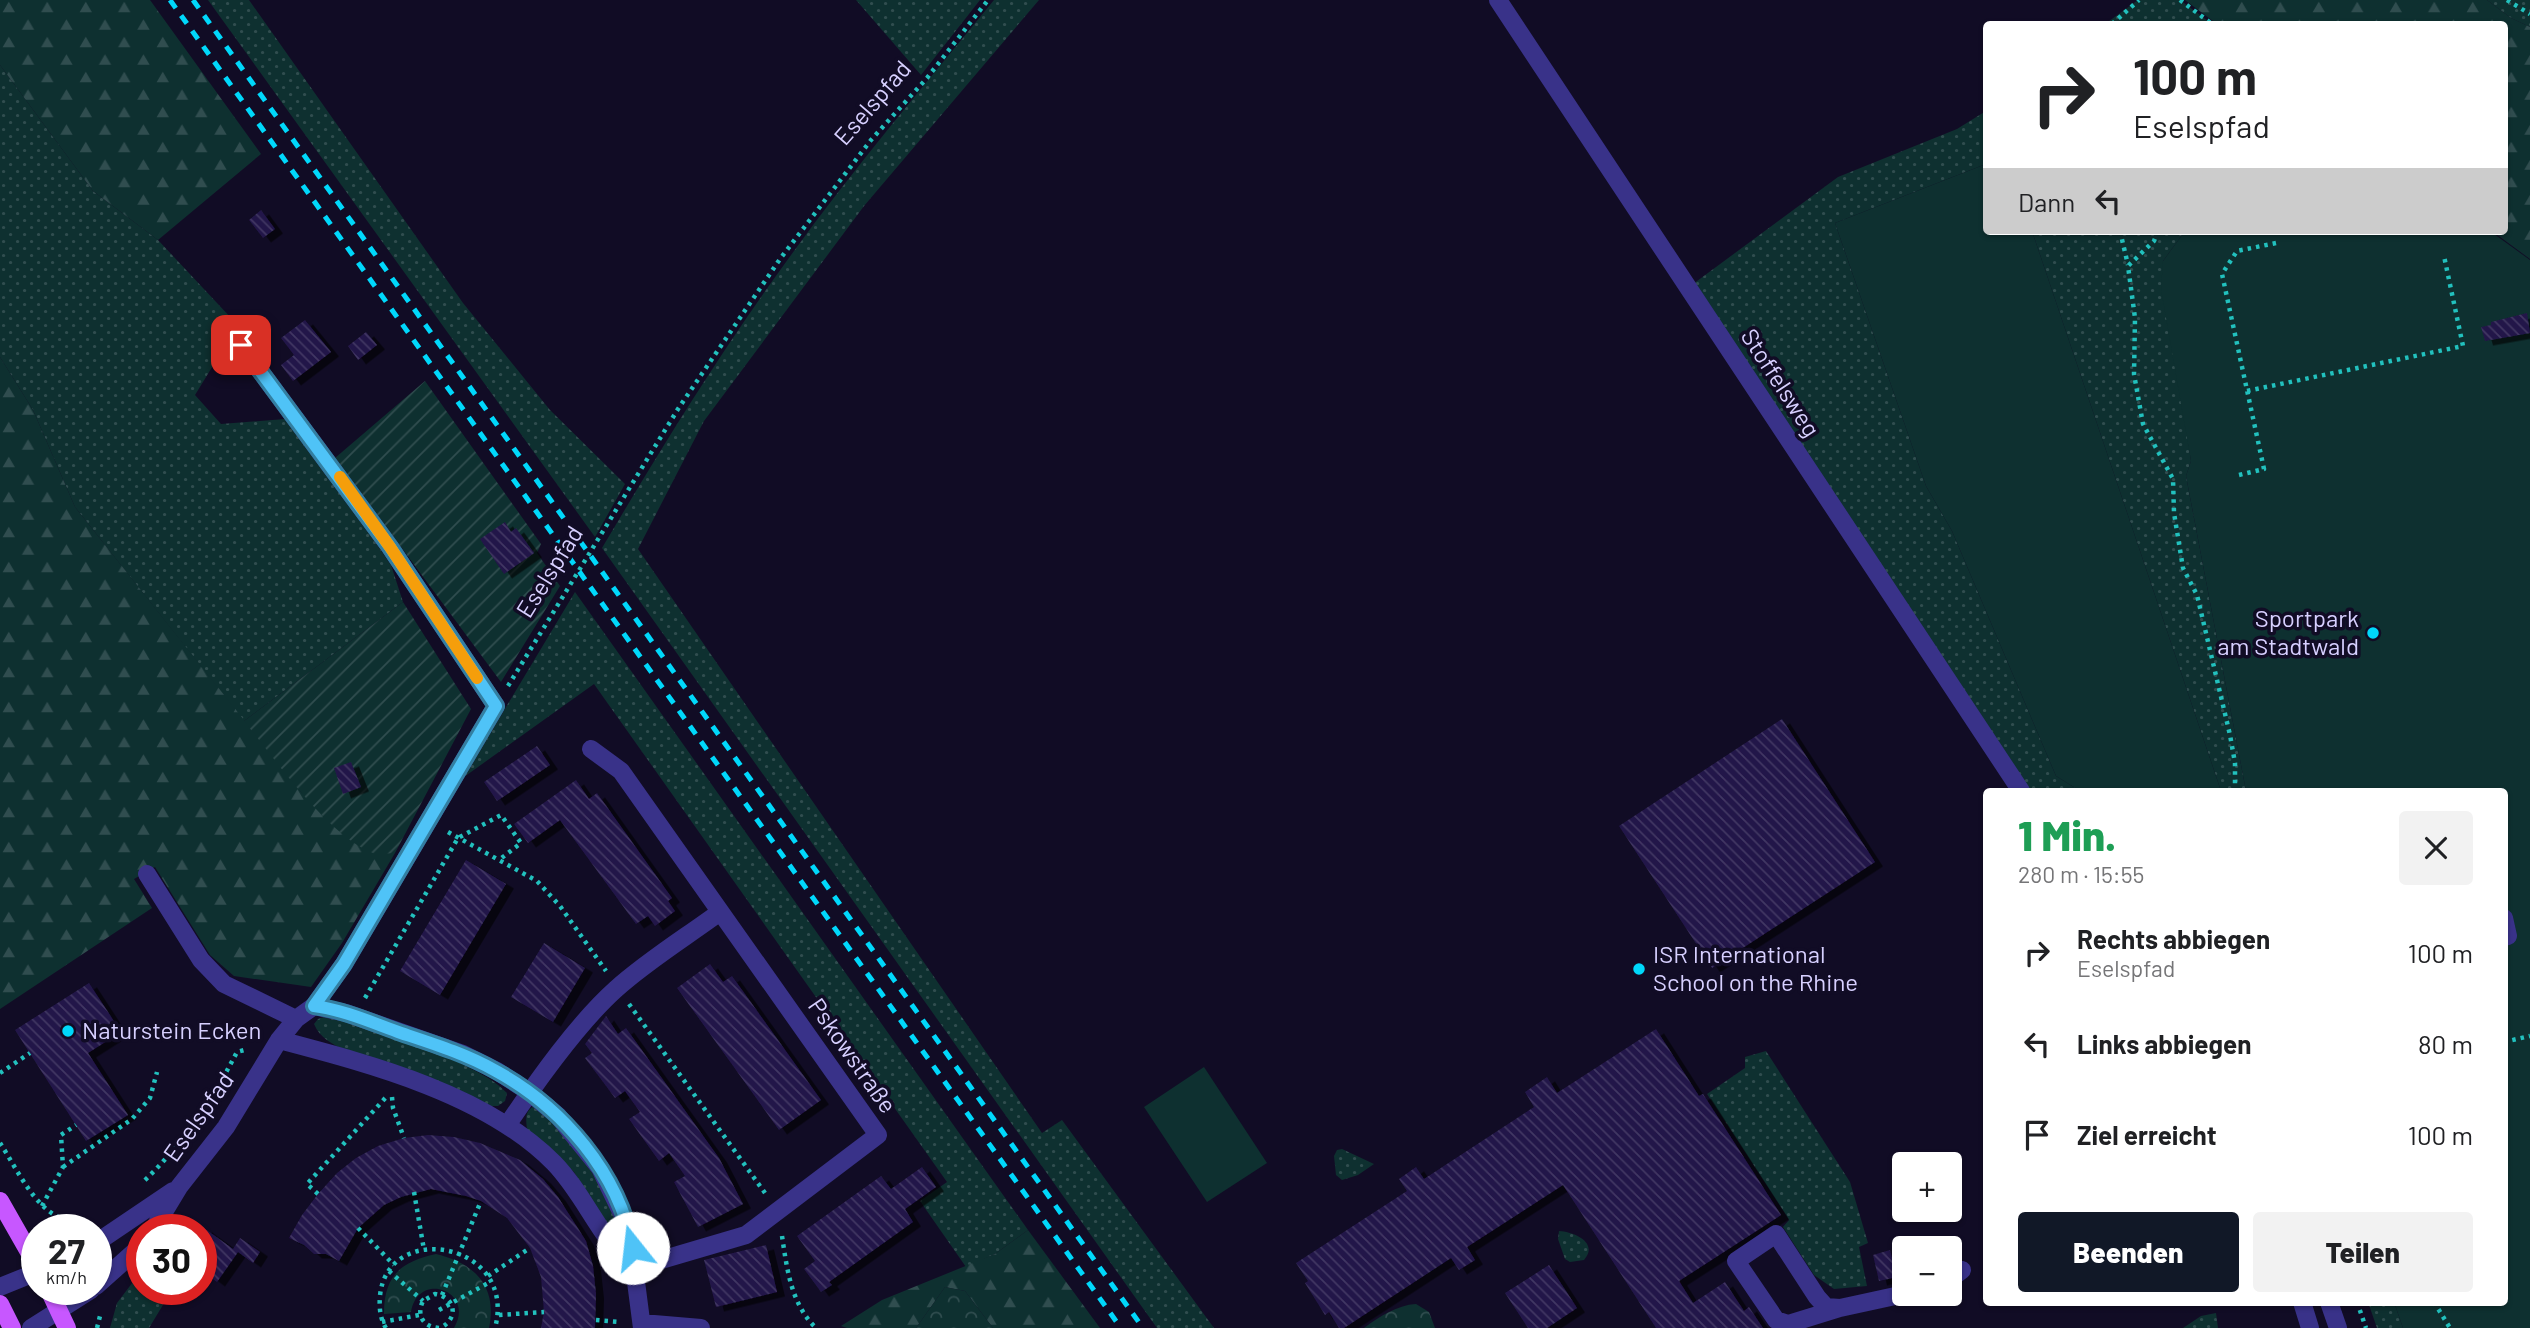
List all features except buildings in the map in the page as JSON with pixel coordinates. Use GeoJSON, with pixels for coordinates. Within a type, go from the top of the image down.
{"type":"FeatureCollection","features":[{"type":"Feature","properties":{"kind":"main road"},"geometry":{"type":"LineString","coordinates":[[0,1201],[21,1238]]}},
{"type":"Feature","properties":{"kind":"main road"},"geometry":{"type":"LineString","coordinates":[[0,1304],[12,1328]]}},
{"type":"Feature","properties":{"kind":"main road"},"geometry":{"type":"LineString","coordinates":[[56,1305],[67,1328]]}},
{"type":"Feature","properties":{"kind":"street","name":"Stoffelsweg"},"geometry":{"type":"LineString","coordinates":[[1499,0],[2019,788]]}},
{"type":"Feature","properties":{"kind":"street"},"geometry":{"type":"LineString","coordinates":[[241,345],[383,537],[496,706]]}},
{"type":"Feature","properties":{"kind":"street","name":"Eselspfad"},"geometry":{"type":"LineString","coordinates":[[163,1214],[179,1187],[226,1127],[279,1040],[296,1019],[314,1006],[344,964],[496,706]]}},
{"type":"Feature","properties":{"kind":"street","name":"Pskowstraße"},"geometry":{"type":"LineString","coordinates":[[591,749],[621,771],[878,1135],[746,1235],[634,1268]]}},
{"type":"Feature","properties":{"kind":"street"},"geometry":{"type":"LineString","coordinates":[[147,874],[201,960],[224,984],[296,1019]]}},
{"type":"Feature","properties":{"kind":"street"},"geometry":{"type":"LineString","coordinates":[[508,1124],[529,1092],[596,1008],[617,988],[720,912]]}},
{"type":"Feature","properties":{"kind":"street"},"geometry":{"type":"LineString","coordinates":[[314,1006],[346,1013],[463,1054],[497,1071],[558,1116],[600,1168],[617,1198],[629,1228],[642,1326],[701,1328]]}},
{"type":"Feature","properties":{"kind":"street"},"geometry":{"type":"LineString","coordinates":[[279,1040],[331,1053],[434,1089],[458,1098],[508,1124],[555,1164],[590,1209],[607,1239],[634,1268]]}},
{"type":"Feature","properties":{"kind":"street","name":"Eselspfad"},"geometry":{"type":"LineString","coordinates":[[112,1232],[179,1187]]}},
{"type":"Feature","properties":{"kind":"street"},"geometry":{"type":"LineString","coordinates":[[1840,1308],[1826,1307],[1817,1297],[1776,1234],[1736,1261],[1776,1320],[1788,1326],[1840,1308],[1892,1297]]}},
{"type":"Feature","properties":{"kind":"street"},"geometry":{"type":"LineString","coordinates":[[112,1272],[126,1259]]}},
{"type":"Feature","properties":{"kind":"street"},"geometry":{"type":"LineString","coordinates":[[0,1287],[21,1278]]}},
{"type":"Feature","properties":{"kind":"street"},"geometry":{"type":"LineString","coordinates":[[31,1328],[68,1305]]}},
{"type":"Feature","properties":{"kind":"street"},"geometry":{"type":"LineString","coordinates":[[2303,1306],[2311,1328]]}},
{"type":"Feature","properties":{"kind":"street"},"geometry":{"type":"LineString","coordinates":[[2330,1306],[2338,1328]]}},
{"type":"Feature","properties":{"kind":"path","name":"Eselspfad"},"geometry":{"type":"LineString","coordinates":[[496,706],[678,409],[780,259],[871,140],[927,78],[988,0]]}},
{"type":"Feature","properties":{"kind":"path"},"geometry":{"type":"LineString","coordinates":[[2115,21],[2139,0]]}},
{"type":"Feature","properties":{"kind":"path"},"geometry":{"type":"LineString","coordinates":[[2180,0],[2208,21]]}},
{"type":"Feature","properties":{"kind":"path"},"geometry":{"type":"LineString","coordinates":[[2507,0],[2530,14]]}},
{"type":"Feature","properties":{"kind":"path"},"geometry":{"type":"LineString","coordinates":[[2121,235],[2135,318],[2134,374],[2143,424],[2173,480],[2174,513],[2183,568],[2197,595],[2230,735],[2235,763],[2235,788]]}},
{"type":"Feature","properties":{"kind":"path"},"geometry":{"type":"LineString","coordinates":[[2128,266],[2154,241],[2156,235]]}},
{"type":"Feature","properties":{"kind":"path"},"geometry":{"type":"LineString","coordinates":[[2239,475],[2264,469],[2222,274],[2237,251],[2276,243]]}},
{"type":"Feature","properties":{"kind":"path"},"geometry":{"type":"LineString","coordinates":[[2247,391],[2463,346],[2444,256]]}},
{"type":"Feature","properties":{"kind":"path"},"geometry":{"type":"LineString","coordinates":[[346,1013],[365,998],[458,838],[500,815],[521,843],[498,860]]}},
{"type":"Feature","properties":{"kind":"path"},"geometry":{"type":"LineString","coordinates":[[2508,1041],[2530,1036]]}},
{"type":"Feature","properties":{"kind":"path"},"geometry":{"type":"LineString","coordinates":[[137,1187],[190,1127],[237,1052],[279,1040]]}},
{"type":"Feature","properties":{"kind":"path"},"geometry":{"type":"LineString","coordinates":[[0,1073],[30,1053]]}},
{"type":"Feature","properties":{"kind":"path"},"geometry":{"type":"LineString","coordinates":[[42,1206],[63,1167],[132,1119],[150,1098],[157,1072]]}},
{"type":"Feature","properties":{"kind":"path"},"geometry":{"type":"LineString","coordinates":[[318,1194],[307,1184],[391,1092],[393,1108],[404,1138]]}},
{"type":"Feature","properties":{"kind":"path"},"geometry":{"type":"LineString","coordinates":[[63,1167],[61,1135],[76,1125]]}},
{"type":"Feature","properties":{"kind":"path"},"geometry":{"type":"LineString","coordinates":[[0,1143],[42,1206],[52,1214]]}},
{"type":"Feature","properties":{"kind":"path"},"geometry":{"type":"LineString","coordinates":[[414,1192],[424,1250]]}},
{"type":"Feature","properties":{"kind":"path"},"geometry":{"type":"LineString","coordinates":[[442,1295],[481,1201]]}},
{"type":"Feature","properties":{"kind":"path"},"geometry":{"type":"LineString","coordinates":[[778,1211],[792,1288],[803,1313],[816,1328]]}},
{"type":"Feature","properties":{"kind":"path"},"geometry":{"type":"LineString","coordinates":[[358,1228],[394,1265]]}},
{"type":"Feature","properties":{"kind":"path"},"geometry":{"type":"LineString","coordinates":[[386,1328],[382,1322],[380,1304],[381,1287],[389,1271],[409,1255],[441,1248],[460,1252],[475,1262],[489,1279],[496,1296],[499,1315],[495,1328]]}},
{"type":"Feature","properties":{"kind":"path"},"geometry":{"type":"LineString","coordinates":[[439,1310],[489,1279],[530,1248]]}},
{"type":"Feature","properties":{"kind":"path"},"geometry":{"type":"LineString","coordinates":[[389,1271],[423,1301]]}},
{"type":"Feature","properties":{"kind":"path"},"geometry":{"type":"LineString","coordinates":[[435,1294],[442,1295],[451,1303],[452,1317],[449,1326],[432,1328],[424,1323],[420,1315],[423,1301],[435,1294]]}},
{"type":"Feature","properties":{"kind":"path"},"geometry":{"type":"LineString","coordinates":[[2358,1306],[2366,1328]]}},
{"type":"Feature","properties":{"kind":"path"},"geometry":{"type":"LineString","coordinates":[[2436,1306],[2450,1328]]}},
{"type":"Feature","properties":{"kind":"path"},"geometry":{"type":"LineString","coordinates":[[499,1315],[544,1312]]}},
{"type":"Feature","properties":{"kind":"path"},"geometry":{"type":"LineString","coordinates":[[382,1322],[420,1315]]}},
{"type":"Feature","properties":{"kind":"green space"},"geometry":{"type":"Polygon","coordinates":[[[0,0],[150,0],[261,154],[158,240],[93,191],[0,65],[0,0]]]}},
{"type":"Feature","properties":{"kind":"green space"},"geometry":{"type":"Polygon","coordinates":[[[208,0],[249,0],[463,303],[550,410],[625,484],[595,537],[208,0]]]}},
{"type":"Feature","properties":{"kind":"green space"},"geometry":{"type":"Polygon","coordinates":[[[856,0],[980,0],[921,75],[856,0]]]}},
{"type":"Feature","properties":{"kind":"green space"},"geometry":{"type":"Polygon","coordinates":[[[994,0],[1039,0],[864,206],[704,421],[638,549],[1042,1133],[1062,1120],[1214,1328],[1157,1328],[602,548],[691,403],[786,262],[862,162],[994,0]]]}},
{"type":"Feature","properties":{"kind":"green space"},"geometry":{"type":"Polygon","coordinates":[[[2138,0],[2180,0],[2208,21],[2109,21],[2138,0]]]}},
{"type":"Feature","properties":{"kind":"green space"},"geometry":{"type":"Polygon","coordinates":[[[2185,0],[2487,0],[2511,18],[2530,27],[2530,259],[2497,235],[2508,235],[2508,21],[2213,21],[2185,0]]]}},
{"type":"Feature","properties":{"kind":"green space"},"geometry":{"type":"Polygon","coordinates":[[[2487,0],[2530,0],[2530,27],[2511,18],[2487,0]]]}},
{"type":"Feature","properties":{"kind":"green space"},"geometry":{"type":"Polygon","coordinates":[[[0,65],[93,191],[158,240],[232,319],[216,332],[225,346],[195,395],[221,424],[285,419],[341,492],[391,565],[403,602],[244,721],[75,507],[33,410],[0,357],[0,65]]]}},
{"type":"Feature","properties":{"kind":"green space"},"geometry":{"type":"Polygon","coordinates":[[[1983,113],[1983,165],[1835,223],[1926,486],[1952,531],[2056,776],[2075,788],[2027,788],[1693,284],[1838,177],[1957,129],[1983,113]]]}},
{"type":"Feature","properties":{"kind":"green space"},"geometry":{"type":"Polygon","coordinates":[[[1983,165],[1983,235],[2033,235],[2220,788],[2075,788],[2056,776],[1952,531],[1926,486],[1835,223],[1983,165]]]}},
{"type":"Feature","properties":{"kind":"green space"},"geometry":{"type":"Polygon","coordinates":[[[2033,235],[2182,235],[2163,261],[2191,461],[2186,476],[2245,788],[2220,788],[2033,235]]]}},
{"type":"Feature","properties":{"kind":"green space","name":"Sportpark am Stadtwald"},"geometry":{"type":"Polygon","coordinates":[[[2182,235],[2496,235],[2530,260],[2530,1328],[2403,1328],[2395,1306],[2508,1306],[2508,788],[2245,788],[2186,476],[2191,461],[2161,289],[2163,261],[2182,235]]]}},
{"type":"Feature","properties":{"kind":"green space"},"geometry":{"type":"Polygon","coordinates":[[[0,357],[33,410],[75,507],[301,792],[374,853],[395,853],[342,943],[311,987],[234,976],[210,955],[155,867],[134,879],[152,908],[0,1009],[0,357]]]}},
{"type":"Feature","properties":{"kind":"green space"},"geometry":{"type":"Polygon","coordinates":[[[425,381],[541,544],[537,553],[560,586],[501,682],[335,458],[425,381]]]}},
{"type":"Feature","properties":{"kind":"green space"},"geometry":{"type":"Polygon","coordinates":[[[575,592],[1028,1230],[995,1254],[966,1267],[920,1201],[947,1182],[594,684],[464,777],[575,592]]]}},
{"type":"Feature","properties":{"kind":"green space"},"geometry":{"type":"Polygon","coordinates":[[[403,602],[471,709],[395,853],[375,854],[338,831],[321,814],[244,721],[403,602]]]}},
{"type":"Feature","properties":{"kind":"green space"},"geometry":{"type":"Polygon","coordinates":[[[326,1016],[395,1038],[472,1069],[507,1093],[505,1101],[498,1106],[491,1106],[461,1091],[340,1048],[323,1037],[314,1024],[326,1016]]]}},
{"type":"Feature","properties":{"kind":"green space"},"geometry":{"type":"Polygon","coordinates":[[[1766,1051],[1850,1182],[1868,1243],[1859,1247],[1867,1286],[1834,1289],[1814,1275],[1783,1227],[1789,1220],[1707,1094],[1745,1068],[1745,1057],[1766,1051]]]}},
{"type":"Feature","properties":{"kind":"green space"},"geometry":{"type":"Polygon","coordinates":[[[1204,1067],[1267,1163],[1207,1202],[1144,1107],[1204,1067]]]}},
{"type":"Feature","properties":{"kind":"green space"},"geometry":{"type":"Polygon","coordinates":[[[536,1105],[567,1137],[591,1170],[617,1218],[622,1242],[616,1240],[574,1172],[527,1130],[528,1112],[536,1105]]]}},
{"type":"Feature","properties":{"kind":"green space"},"geometry":{"type":"Polygon","coordinates":[[[1342,1149],[1374,1164],[1358,1175],[1342,1180],[1336,1175],[1334,1156],[1337,1150],[1342,1149]]]}},
{"type":"Feature","properties":{"kind":"green space"},"geometry":{"type":"Polygon","coordinates":[[[1028,1230],[1100,1328],[993,1328],[965,1291],[945,1287],[916,1328],[841,1326],[882,1300],[995,1254],[1028,1230]]]}},
{"type":"Feature","properties":{"kind":"green space"},"geometry":{"type":"Polygon","coordinates":[[[1559,1231],[1578,1236],[1587,1244],[1588,1254],[1584,1260],[1570,1262],[1565,1259],[1558,1239],[1559,1231]]]}},
{"type":"Feature","properties":{"kind":"green space"},"geometry":{"type":"Polygon","coordinates":[[[436,1254],[462,1263],[480,1279],[490,1300],[489,1328],[454,1328],[459,1315],[458,1304],[443,1290],[424,1292],[416,1299],[411,1312],[384,1314],[387,1290],[396,1273],[413,1261],[436,1254]]]}},
{"type":"Feature","properties":{"kind":"green space"},"geometry":{"type":"Polygon","coordinates":[[[945,1287],[965,1291],[993,1328],[916,1328],[945,1287]]]}},
{"type":"Feature","properties":{"kind":"green space"},"geometry":{"type":"Polygon","coordinates":[[[126,1291],[126,1305],[163,1305],[149,1328],[110,1328],[117,1303],[126,1291]]]}},
{"type":"Feature","properties":{"kind":"green space"},"geometry":{"type":"Polygon","coordinates":[[[1416,1304],[1429,1312],[1435,1328],[1364,1328],[1395,1309],[1416,1304]]]}},
{"type":"Feature","properties":{"kind":"green space"},"geometry":{"type":"Polygon","coordinates":[[[2369,1306],[2395,1306],[2403,1328],[2377,1328],[2369,1306]]]}},
{"type":"Feature","properties":{"kind":"green space"},"geometry":{"type":"Polygon","coordinates":[[[2216,1313],[2218,1328],[2183,1328],[2201,1316],[2216,1313]]]}},
{"type":"Feature","properties":{"kind":"railway"},"geometry":{"type":"LineString","coordinates":[[170,0],[1121,1328]]}},
{"type":"Feature","properties":{"kind":"railway"},"geometry":{"type":"LineString","coordinates":[[193,0],[1143,1328]]}},
{"type":"Feature","properties":{"kind":"slow traffic"},"geometry":{"type":"LineString","coordinates":[[340,477],[477,678]]}},
{"type":"Feature","properties":{"kind":"place","name":"Sportpark am Stadtwald"},"geometry":{"type":"Point","coordinates":[2373,633]}},
{"type":"Feature","properties":{"kind":"place","name":"ISR International School on the Rhine"},"geometry":{"type":"Point","coordinates":[1639,969]}},
{"type":"Feature","properties":{"kind":"place","name":"Naturstein Ecken"},"geometry":{"type":"Point","coordinates":[68,1031]}},
{"type":"Feature","properties":{"kind":"route"},"geometry":{"type":"LineString","coordinates":[[241,345],[390,547],[496,706],[344,964],[314,1006],[346,1013],[463,1054],[497,1071],[529,1092],[558,1116],[600,1168],[617,1198],[629,1228],[633,1248]]}}]}
